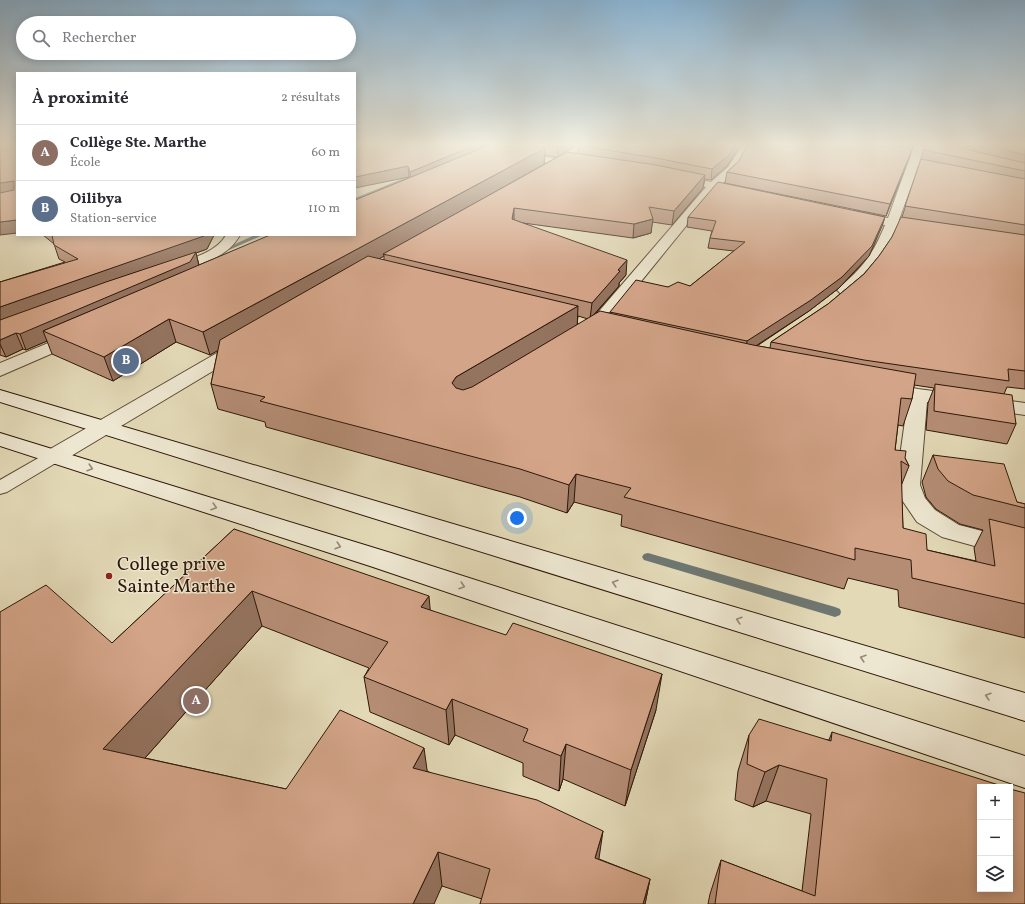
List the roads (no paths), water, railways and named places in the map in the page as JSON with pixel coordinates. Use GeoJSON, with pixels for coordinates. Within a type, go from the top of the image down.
{"type":"FeatureCollection","features":[{"type":"Feature","properties":{"kind":"street"},"geometry":{"type":"LineString","coordinates":[[572,340],[602,329],[712,188]]}},
{"type":"Feature","properties":{"kind":"street"},"geometry":{"type":"LineString","coordinates":[[723,188],[757,196]]}},
{"type":"Feature","properties":{"kind":"street"},"geometry":{"type":"LineString","coordinates":[[832,301],[865,273],[882,249],[904,188]]}},
{"type":"Feature","properties":{"kind":"street"},"geometry":{"type":"LineString","coordinates":[[846,214],[942,231]]}},
{"type":"Feature","properties":{"kind":"street"},"geometry":{"type":"LineString","coordinates":[[155,274],[206,257],[224,248],[232,240],[233,236]]}},
{"type":"Feature","properties":{"kind":"street"},"geometry":{"type":"LineString","coordinates":[[572,322],[602,329]]}},
{"type":"Feature","properties":{"kind":"street"},"geometry":{"type":"LineString","coordinates":[[0,370],[94,328]]}},
{"type":"Feature","properties":{"kind":"street"},"geometry":{"type":"LineString","coordinates":[[54,457],[253,339]]}},
{"type":"Feature","properties":{"kind":"street"},"geometry":{"type":"LineString","coordinates":[[864,384],[918,395],[1025,410]]}},
{"type":"Feature","properties":{"kind":"street"},"geometry":{"type":"LineString","coordinates":[[918,395],[908,485],[914,500],[926,516],[951,531],[1025,551]]}},
{"type":"Feature","properties":{"kind":"street"},"geometry":{"type":"LineString","coordinates":[[0,396],[1025,707]]}},
{"type":"Feature","properties":{"kind":"street"},"geometry":{"type":"LineString","coordinates":[[0,439],[382,560],[1025,772]]}},
{"type":"Feature","properties":{"kind":"lane"},"geometry":{"type":"LineString","coordinates":[[0,488],[54,457]]}},
{"type":"Feature","properties":{"kind":"waterway"},"geometry":{"type":"LineString","coordinates":[[356,200],[384,188]]}},
{"type":"Feature","properties":{"kind":"waterway"},"geometry":{"type":"LineString","coordinates":[[216,254],[258,236]]}},
{"type":"Feature","properties":{"kind":"waterway"},"geometry":{"type":"LineString","coordinates":[[648,557],[835,612]]}},
{"type":"Feature","properties":{"kind":"place","name":"Oilibya"},"geometry":{"type":"Point","coordinates":[126,361]}},
{"type":"Feature","properties":{"kind":"place","name":"College prive Sainte Marthe"},"geometry":{"type":"Point","coordinates":[109,576]}},
{"type":"Feature","properties":{"kind":"place","name":"Collège Ste. Marthe"},"geometry":{"type":"Point","coordinates":[196,701]}}]}
